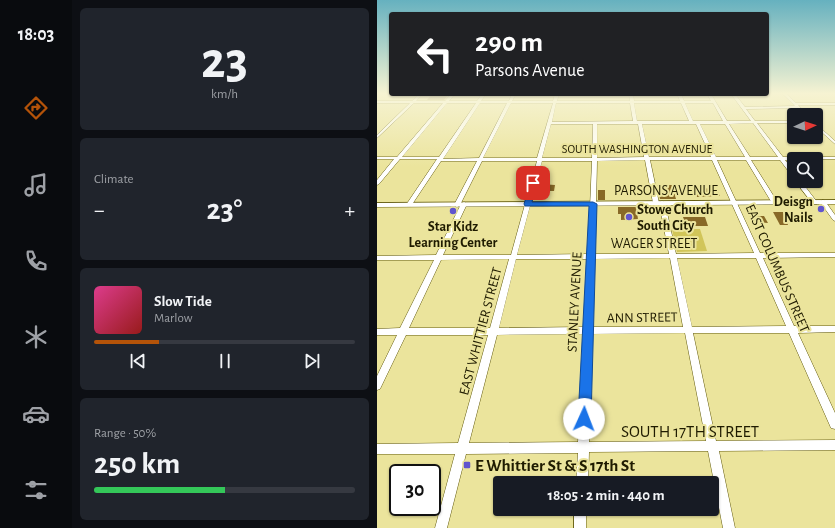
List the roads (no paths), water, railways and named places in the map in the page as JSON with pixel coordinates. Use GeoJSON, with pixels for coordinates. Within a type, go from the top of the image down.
{"type":"FeatureCollection","features":[{"type":"Feature","properties":{"kind":"main road","name":"PARSONS AVENUE"},"geometry":{"type":"LineString","coordinates":[[377,205],[835,202]]}},
{"type":"Feature","properties":{"kind":"street"},"geometry":{"type":"LineString","coordinates":[[377,137],[397,118]]}},
{"type":"Feature","properties":{"kind":"street"},"geometry":{"type":"LineString","coordinates":[[377,183],[433,118]]}},
{"type":"Feature","properties":{"kind":"street"},"geometry":{"type":"LineString","coordinates":[[409,205],[468,118]]}},
{"type":"Feature","properties":{"kind":"street"},"geometry":{"type":"LineString","coordinates":[[377,386],[438,258],[460,204],[501,118]]}},
{"type":"Feature","properties":{"kind":"street","name":"EAST WHITTIER STREET"},"geometry":{"type":"LineString","coordinates":[[441,528],[551,118]]}},
{"type":"Feature","properties":{"kind":"street"},"geometry":{"type":"LineString","coordinates":[[636,118],[673,256],[729,528]]}},
{"type":"Feature","properties":{"kind":"street","name":"EAST COLUMBUS STREET"},"geometry":{"type":"LineString","coordinates":[[692,118],[713,158],[835,424]]}},
{"type":"Feature","properties":{"kind":"street"},"geometry":{"type":"LineString","coordinates":[[723,118],[775,203]]}},
{"type":"Feature","properties":{"kind":"street"},"geometry":{"type":"LineString","coordinates":[[751,118],[787,166]]}},
{"type":"Feature","properties":{"kind":"street"},"geometry":{"type":"LineString","coordinates":[[550,123],[787,122]]}},
{"type":"Feature","properties":{"kind":"street","name":"STANLEY AVENUE"},"geometry":{"type":"LineString","coordinates":[[581,476],[595,123]]}},
{"type":"Feature","properties":{"kind":"street"},"geometry":{"type":"LineString","coordinates":[[823,132],[835,143]]}},
{"type":"Feature","properties":{"kind":"street","name":"SOUTH WASHINGTON AVENUE"},"geometry":{"type":"LineString","coordinates":[[377,158],[480,160],[835,158]]}},
{"type":"Feature","properties":{"kind":"street"},"geometry":{"type":"LineString","coordinates":[[805,188],[835,219]]}},
{"type":"Feature","properties":{"kind":"street","name":"WAGER STREET"},"geometry":{"type":"LineString","coordinates":[[377,258],[835,255]]}},
{"type":"Feature","properties":{"kind":"street","name":"ANN STREET"},"geometry":{"type":"LineString","coordinates":[[377,332],[835,329]]}},
{"type":"Feature","properties":{"kind":"street","name":"SOUTH 17TH STREET"},"geometry":{"type":"LineString","coordinates":[[377,450],[835,445]]}},
{"type":"Feature","properties":{"kind":"street"},"geometry":{"type":"LineString","coordinates":[[580,528],[581,516]]}},
{"type":"Feature","properties":{"kind":"place","name":"Deisgn Nails"},"geometry":{"type":"Point","coordinates":[821,209]}},
{"type":"Feature","properties":{"kind":"place","name":"Star Kidz Learning Center"},"geometry":{"type":"Point","coordinates":[453,211]}},
{"type":"Feature","properties":{"kind":"place","name":"Stowe Church South City"},"geometry":{"type":"Point","coordinates":[629,217]}},
{"type":"Feature","properties":{"kind":"place","name":"E Whittier St & S 17th St"},"geometry":{"type":"Point","coordinates":[467,465]}}]}
